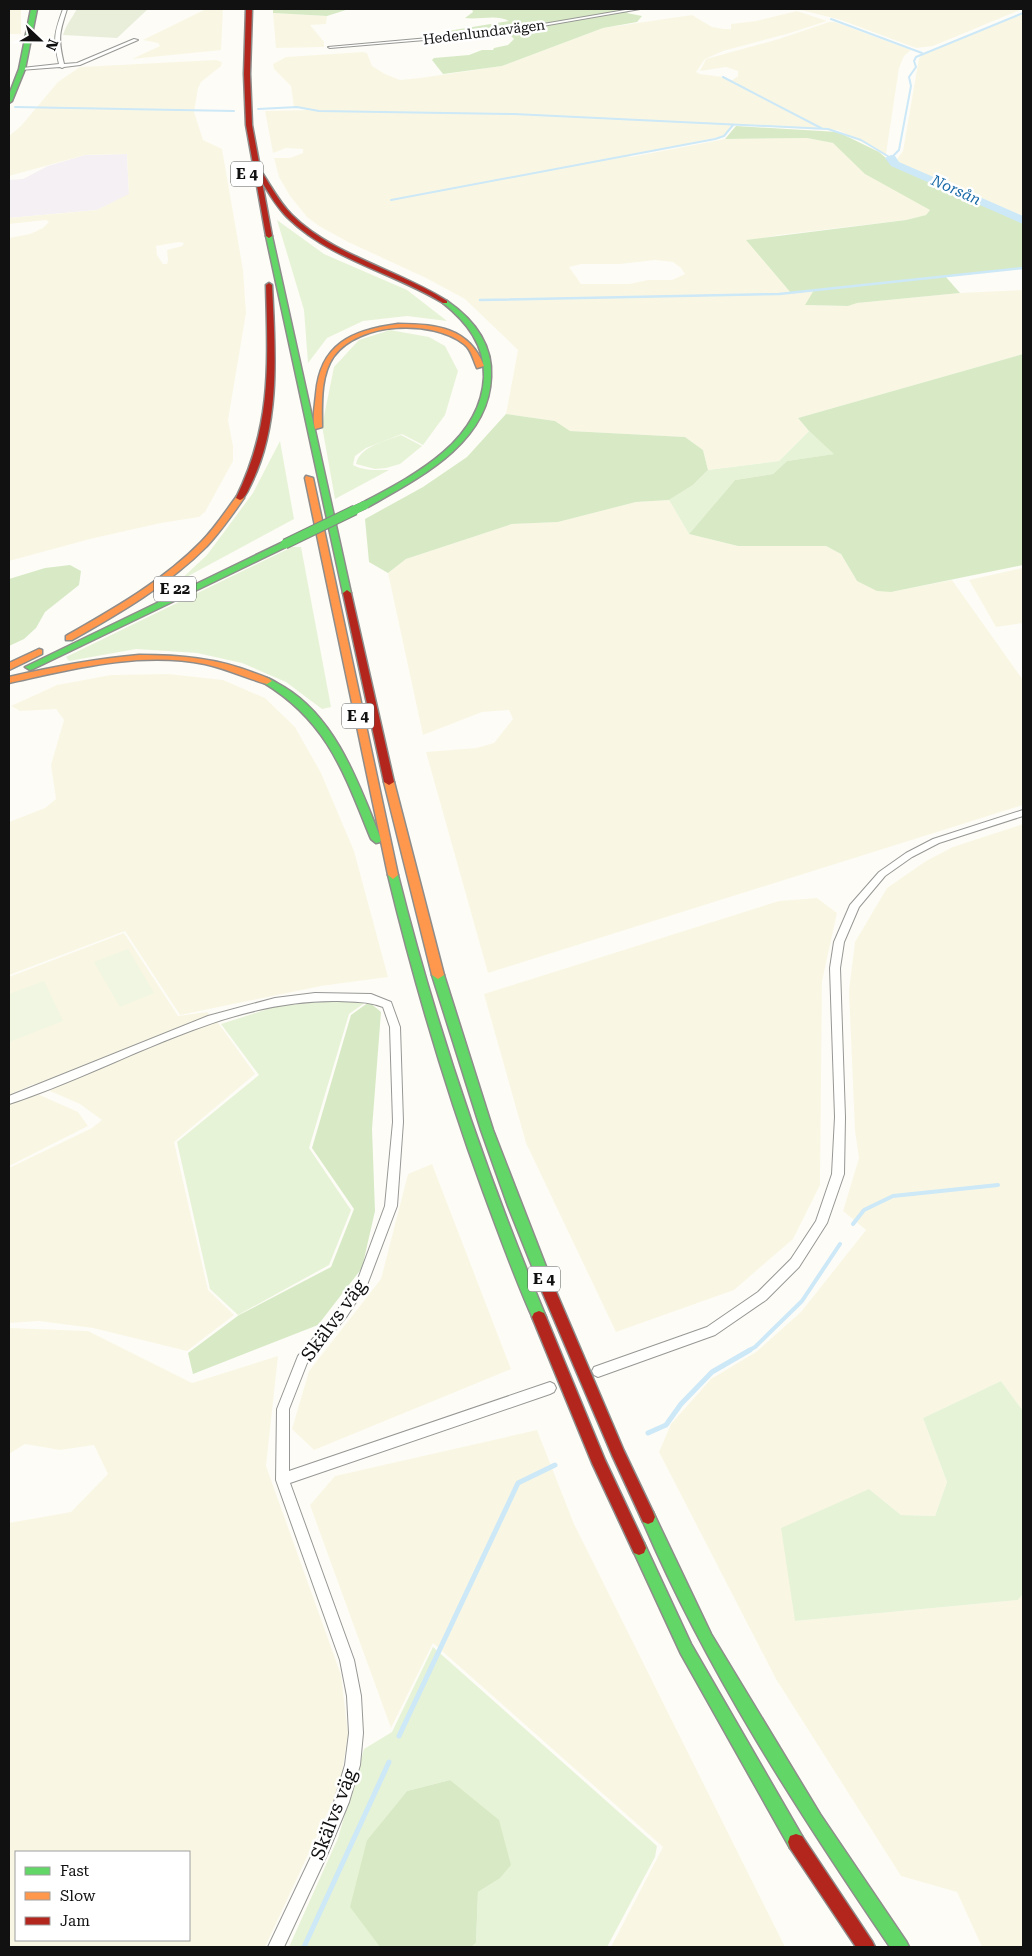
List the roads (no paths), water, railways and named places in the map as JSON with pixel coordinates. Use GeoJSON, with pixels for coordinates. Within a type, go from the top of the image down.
{"type":"FeatureCollection","features":[{"type":"Feature","properties":{"kind":"main road"},"geometry":{"type":"LineString","coordinates":[[28,9],[30,27]]}},
{"type":"Feature","properties":{"kind":"main road"},"geometry":{"type":"LineString","coordinates":[[9,101],[22,69],[34,9]]}},
{"type":"Feature","properties":{"kind":"main road","name":"E 4"},"geometry":{"type":"LineString","coordinates":[[241,9],[238,75],[240,126],[250,190],[292,398]]}},
{"type":"Feature","properties":{"kind":"main road","name":"E 4"},"geometry":{"type":"LineString","coordinates":[[249,9],[247,74],[249,126],[255,166],[384,762],[425,929],[466,1071],[507,1187],[539,1267],[619,1455],[706,1639],[814,1820],[900,1947]]}},
{"type":"Feature","properties":{"kind":"main road"},"geometry":{"type":"LineString","coordinates":[[255,166],[277,200],[294,220],[339,250],[412,284],[447,304],[474,330],[487,354],[490,370],[487,396],[480,414],[467,433],[447,452],[420,473],[362,502]]}},
{"type":"Feature","properties":{"kind":"main road"},"geometry":{"type":"LineString","coordinates":[[69,638],[127,603],[176,569],[215,532],[242,496],[259,459],[267,420],[270,388],[269,285]]}},
{"type":"Feature","properties":{"kind":"main road"},"geometry":{"type":"LineString","coordinates":[[316,453],[322,381],[329,360],[343,344],[364,333],[403,326],[447,332],[468,344],[478,359],[480,377],[476,399],[465,420],[450,439],[422,462],[362,502]]}},
{"type":"Feature","properties":{"kind":"main road","name":"E 4"},"geometry":{"type":"LineString","coordinates":[[307,470],[393,877],[426,1003],[486,1184],[517,1265],[599,1463],[686,1649],[794,1837],[866,1947]]}},
{"type":"Feature","properties":{"kind":"main road","name":"E 22"},"geometry":{"type":"LineString","coordinates":[[9,667],[283,542],[362,502]]}},
{"type":"Feature","properties":{"kind":"main road"},"geometry":{"type":"LineString","coordinates":[[9,678],[283,542]]}},
{"type":"Feature","properties":{"kind":"main road"},"geometry":{"type":"LineString","coordinates":[[9,678],[90,661],[154,656],[210,662],[262,679],[295,698],[317,720],[326,733],[352,782],[393,877]]}},
{"type":"Feature","properties":{"kind":"street"},"geometry":{"type":"LineString","coordinates":[[62,67],[57,38],[65,9]]}},
{"type":"Feature","properties":{"kind":"street","name":"Hedenlundavägen"},"geometry":{"type":"LineString","coordinates":[[330,47],[496,33],[638,9]]}},
{"type":"Feature","properties":{"kind":"street"},"geometry":{"type":"LineString","coordinates":[[22,69],[62,67],[78,64],[136,40]]}},
{"type":"Feature","properties":{"kind":"street"},"geometry":{"type":"LineString","coordinates":[[598,1372],[711,1331],[762,1296],[795,1263],[822,1223],[838,1174],[840,1117],[835,968],[839,942],[855,905],[882,874],[909,855],[936,841],[1023,813]]}},
{"type":"Feature","properties":{"kind":"street","name":"Skälvs väg"},"geometry":{"type":"LineString","coordinates":[[9,1100],[212,1019],[275,1002],[315,997],[371,998],[387,1005],[395,1027],[398,1122],[391,1206],[363,1281],[343,1312],[302,1360],[283,1409],[282,1480],[347,1660],[354,1690],[356,1723],[354,1758],[345,1792],[328,1836],[276,1947]]}},
{"type":"Feature","properties":{"kind":"street"},"geometry":{"type":"LineString","coordinates":[[282,1480],[550,1388]]}},
{"type":"Feature","properties":{"kind":"waterway"},"geometry":{"type":"LineString","coordinates":[[258,109],[297,107],[319,111],[514,114],[828,129],[861,140],[891,158],[899,150],[911,86],[909,77],[916,67],[914,61],[916,57],[1023,13]]}},
{"type":"Feature","properties":{"kind":"waterway"},"geometry":{"type":"LineString","coordinates":[[831,19],[922,53]]}},
{"type":"Feature","properties":{"kind":"waterway"},"geometry":{"type":"LineString","coordinates":[[723,77],[821,128]]}},
{"type":"Feature","properties":{"kind":"waterway"},"geometry":{"type":"LineString","coordinates":[[15,107],[234,111]]}},
{"type":"Feature","properties":{"kind":"waterway"},"geometry":{"type":"LineString","coordinates":[[391,200],[715,139],[724,136],[733,125]]}},
{"type":"Feature","properties":{"kind":"waterway","name":"Norsån"},"geometry":{"type":"LineString","coordinates":[[891,158],[895,164],[1023,220]]}},
{"type":"Feature","properties":{"kind":"waterway"},"geometry":{"type":"LineString","coordinates":[[480,300],[779,294],[1023,268]]}},
{"type":"Feature","properties":{"kind":"waterway"},"geometry":{"type":"LineString","coordinates":[[853,1224],[864,1210],[893,1196],[998,1185]]}},
{"type":"Feature","properties":{"kind":"waterway"},"geometry":{"type":"LineString","coordinates":[[748,1351],[755,1347],[802,1301],[840,1244]]}},
{"type":"Feature","properties":{"kind":"waterway"},"geometry":{"type":"LineString","coordinates":[[648,1433],[666,1425],[681,1404],[712,1372],[750,1350]]}},
{"type":"Feature","properties":{"kind":"waterway"},"geometry":{"type":"LineString","coordinates":[[399,1736],[518,1483],[555,1465]]}},
{"type":"Feature","properties":{"kind":"waterway"},"geometry":{"type":"LineString","coordinates":[[304,1947],[389,1762]]}}]}
